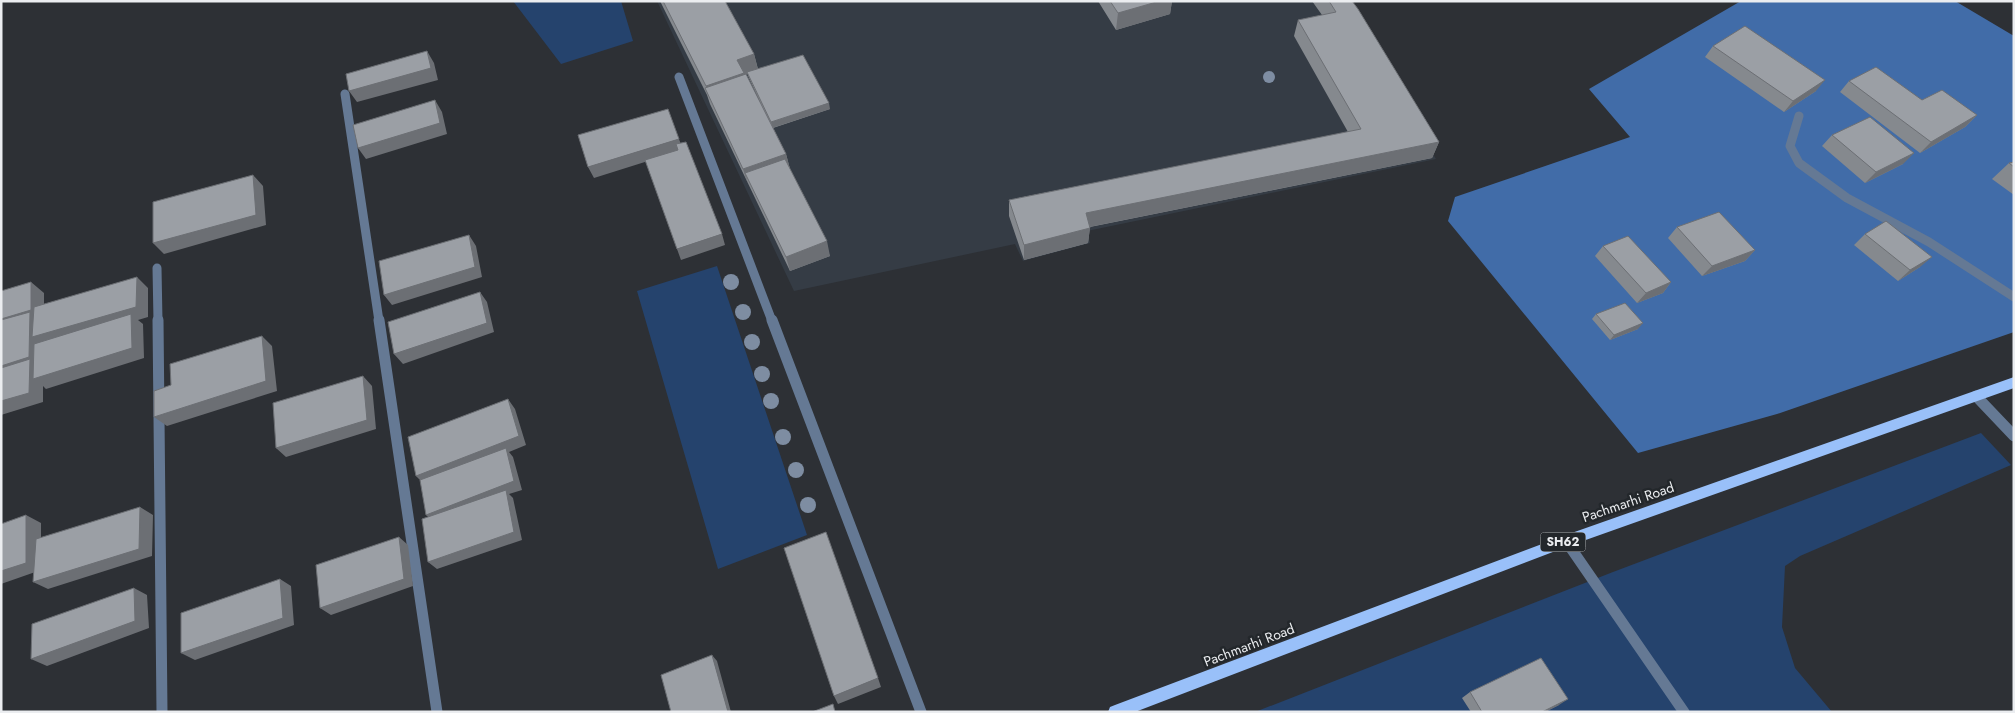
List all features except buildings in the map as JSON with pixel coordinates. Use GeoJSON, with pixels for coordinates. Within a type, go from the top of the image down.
{"type":"FeatureCollection","features":[{"type":"Feature","properties":{"kind":"main road","name":"Pachmarhi Road"},"geometry":{"type":"LineString","coordinates":[[1115,712],[1566,541],[2014,382]]}},
{"type":"Feature","properties":{"kind":"street"},"geometry":{"type":"LineString","coordinates":[[679,77],[921,712]]}},
{"type":"Feature","properties":{"kind":"street"},"geometry":{"type":"LineString","coordinates":[[345,94],[437,712]]}},
{"type":"Feature","properties":{"kind":"street"},"geometry":{"type":"LineString","coordinates":[[1799,116],[1790,146],[1800,163],[1847,198],[1929,242],[2014,297]]}},
{"type":"Feature","properties":{"kind":"street"},"geometry":{"type":"LineString","coordinates":[[157,268],[162,712]]}},
{"type":"Feature","properties":{"kind":"street"},"geometry":{"type":"LineString","coordinates":[[1976,396],[2014,436]]}},
{"type":"Feature","properties":{"kind":"street"},"geometry":{"type":"LineString","coordinates":[[1566,541],[1684,712]]}},
{"type":"Feature","properties":{"kind":"shaded area"},"geometry":{"type":"Polygon","coordinates":[[[513,1],[621,1],[633,41],[561,64],[513,1]]]}},
{"type":"Feature","properties":{"kind":"shaded area"},"geometry":{"type":"Polygon","coordinates":[[[657,1],[1339,1],[1436,159],[1087,231],[1090,243],[1023,261],[1015,244],[794,291],[657,1]]]}},
{"type":"Feature","properties":{"kind":"shaded area"},"geometry":{"type":"Polygon","coordinates":[[[1741,1],[1955,1],[2014,36],[2014,332],[1777,414],[1638,453],[1448,221],[1455,197],[1630,137],[1589,89],[1741,1]]]}},
{"type":"Feature","properties":{"kind":"shaded area"},"geometry":{"type":"Polygon","coordinates":[[[717,266],[807,535],[718,569],[637,291],[717,266]]]}},
{"type":"Feature","properties":{"kind":"shaded area"},"geometry":{"type":"Polygon","coordinates":[[[1981,433],[2011,465],[1800,556],[1785,566],[1782,627],[1795,668],[1832,712],[1255,712],[1613,572],[1981,433]]]}}]}
